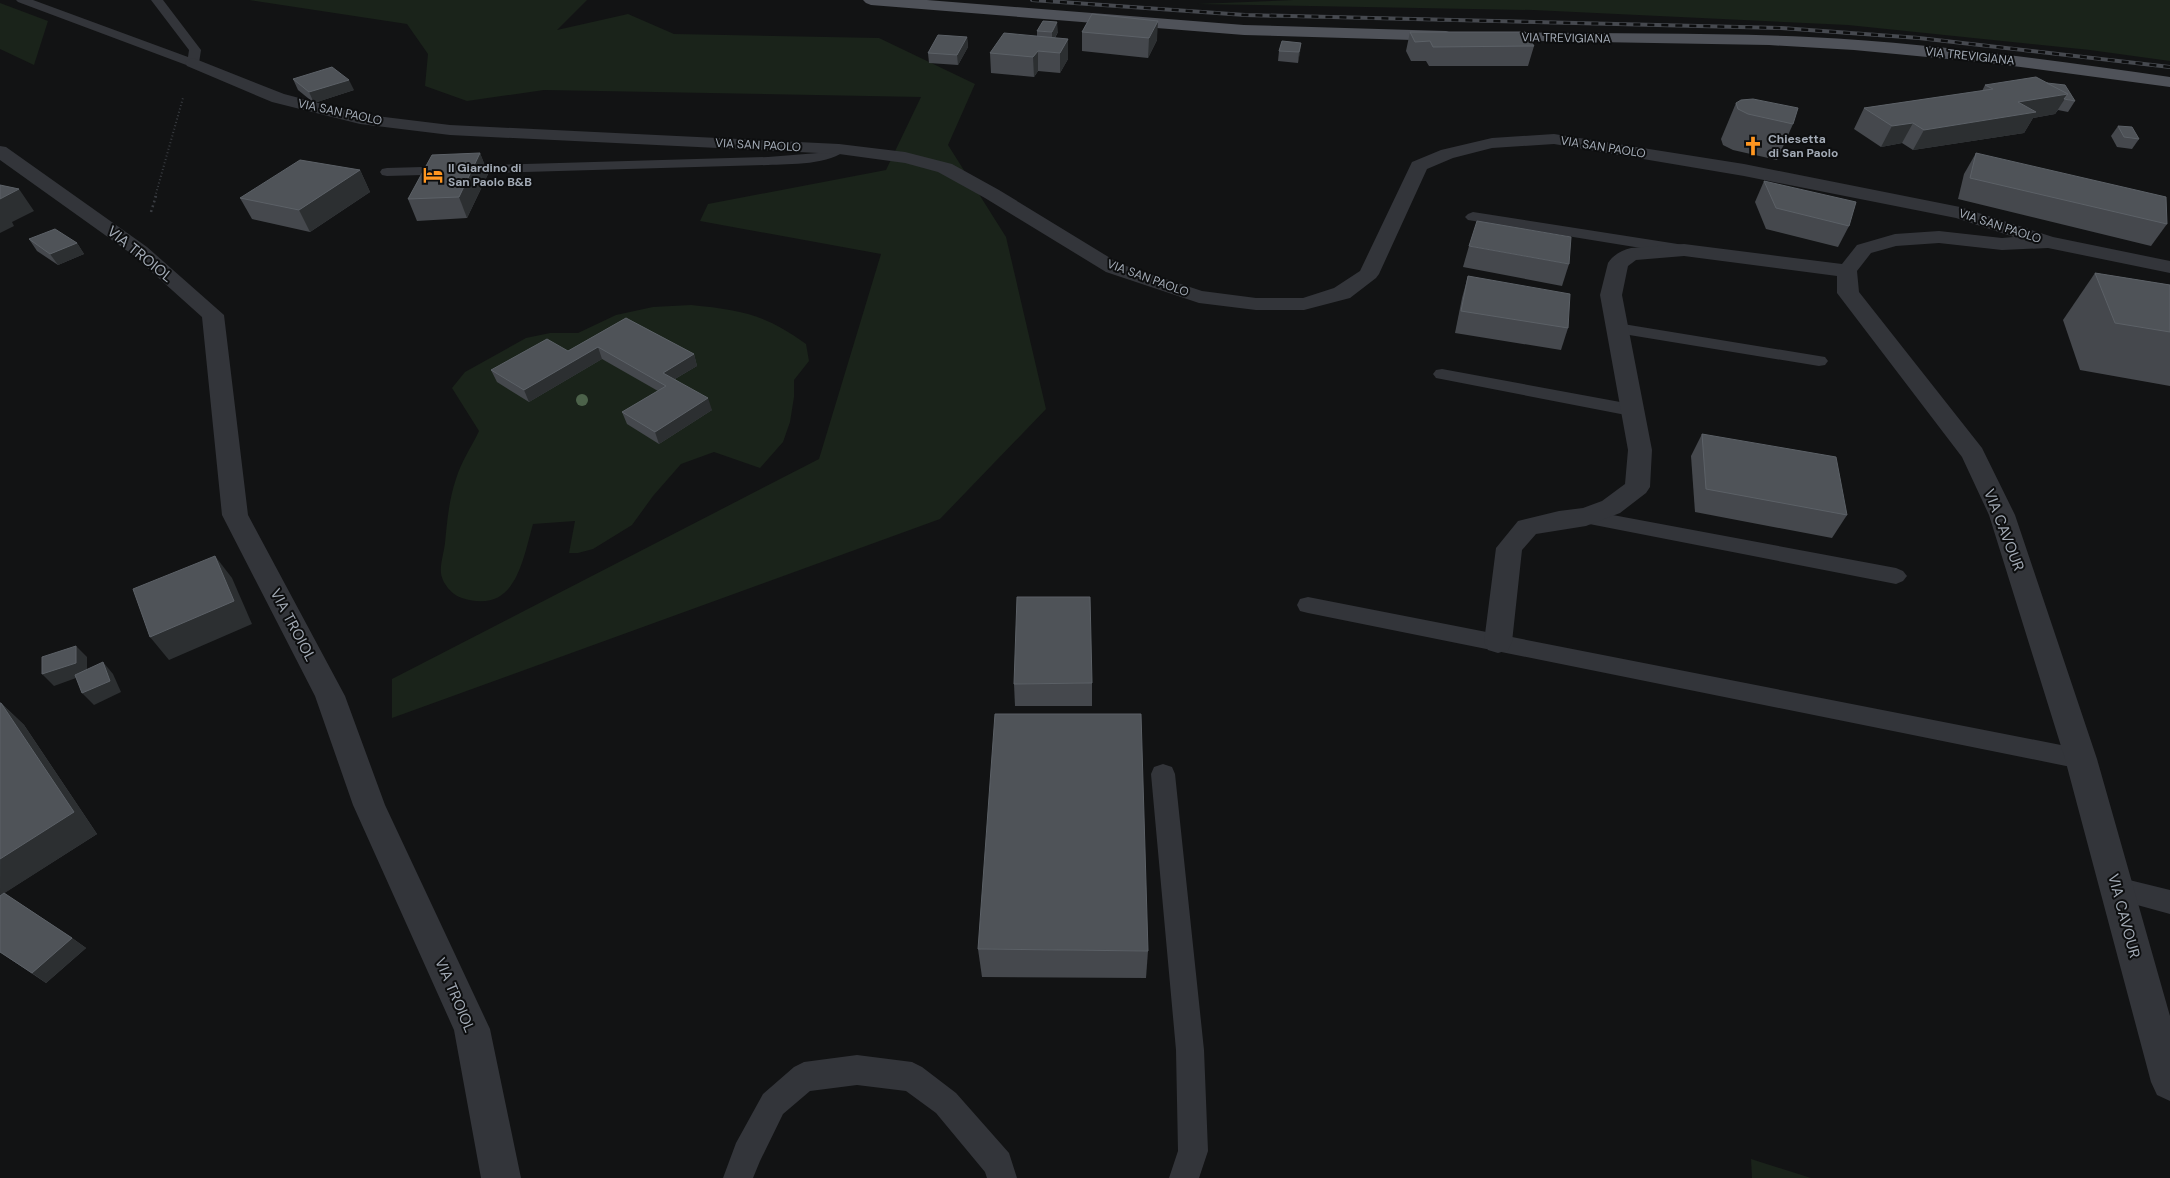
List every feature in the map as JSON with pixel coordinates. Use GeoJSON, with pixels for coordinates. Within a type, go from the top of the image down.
{"type":"FeatureCollection","features":[{"type":"Feature","properties":{"kind":"main road"},"geometry":{"type":"LineString","coordinates":[[871,0],[1125,22],[1244,30],[1460,36]]}},
{"type":"Feature","properties":{"kind":"main road","name":"VIA TREVIGIANA"},"geometry":{"type":"LineString","coordinates":[[1480,37],[1809,42],[2019,61],[2170,82]]}},
{"type":"Feature","properties":{"kind":"street","name":"VIA SAN PAOLO"},"geometry":{"type":"LineString","coordinates":[[193,63],[278,98],[360,119],[450,130],[840,150],[905,158],[945,168],[992,194],[1113,268],[1199,297],[1256,304],[1304,304],[1342,292],[1369,274],[1419,166],[1447,154],[1492,143],[1554,139],[1744,170],[1960,213],[2048,242]]}},
{"type":"Feature","properties":{"kind":"street","name":"VIA TROIOL"},"geometry":{"type":"LineString","coordinates":[[0,151],[140,251],[213,315],[235,515],[330,696],[369,804],[472,1030],[501,1178]]}},
{"type":"Feature","properties":{"kind":"street"},"geometry":{"type":"LineString","coordinates":[[1498,642],[1509,548],[1527,528],[1559,520],[1586,517],[1612,507],[1637,487],[1640,450],[1631,410],[1611,294],[1618,263],[1631,254],[1684,250],[1847,271],[1864,249],[1895,240],[1939,238],[2002,244],[2048,242],[2170,267]]}},
{"type":"Feature","properties":{"kind":"street"},"geometry":{"type":"LineString","coordinates":[[2132,260],[2142,285]]}},
{"type":"Feature","properties":{"kind":"street","name":"VIA CAVOUR"},"geometry":{"type":"LineString","coordinates":[[1847,271],[1848,293],[1973,454],[1998,506],[2081,759],[2170,1082]]}},
{"type":"Feature","properties":{"kind":"lane"},"geometry":{"type":"LineString","coordinates":[[22,0],[193,63],[195,50],[158,0]]}},
{"type":"Feature","properties":{"kind":"lane"},"geometry":{"type":"LineString","coordinates":[[387,172],[768,160],[820,157],[840,150]]}},
{"type":"Feature","properties":{"kind":"lane"},"geometry":{"type":"LineString","coordinates":[[1473,217],[1684,250]]}},
{"type":"Feature","properties":{"kind":"lane"},"geometry":{"type":"LineString","coordinates":[[1617,328],[1819,361]]}},
{"type":"Feature","properties":{"kind":"lane"},"geometry":{"type":"LineString","coordinates":[[1442,374],[1631,410]]}},
{"type":"Feature","properties":{"kind":"lane"},"geometry":{"type":"LineString","coordinates":[[1586,517],[1896,576]]}},
{"type":"Feature","properties":{"kind":"lane"},"geometry":{"type":"LineString","coordinates":[[1308,605],[2081,759]]}},
{"type":"Feature","properties":{"kind":"lane"},"geometry":{"type":"LineString","coordinates":[[1163,774],[1190,1050],[1193,1151],[1184,1178]]}},
{"type":"Feature","properties":{"kind":"lane"},"geometry":{"type":"LineString","coordinates":[[2117,889],[2170,902]]}},
{"type":"Feature","properties":{"kind":"lane"},"geometry":{"type":"LineString","coordinates":[[738,1178],[746,1154],[773,1104],[804,1077],[857,1070],[912,1077],[946,1103],[998,1164],[1002,1178]]}},
{"type":"Feature","properties":{"kind":"path"},"geometry":{"type":"LineString","coordinates":[[140,251],[193,63]]}},
{"type":"Feature","properties":{"kind":"shaded area"},"geometry":{"type":"Polygon","coordinates":[[[249,0],[587,0],[557,30],[628,14],[674,34],[879,38],[975,84],[948,145],[1006,237],[1046,409],[940,519],[392,718],[392,679],[819,459],[881,254],[700,221],[708,204],[886,170],[921,97],[544,90],[467,101],[425,86],[428,54],[407,24],[249,0]]]}},
{"type":"Feature","properties":{"kind":"shaded area"},"geometry":{"type":"Polygon","coordinates":[[[1294,0],[2170,0],[2170,61],[2090,50],[1848,25],[1533,10],[1197,4],[1294,0]]]}},
{"type":"Feature","properties":{"kind":"shaded area"},"geometry":{"type":"Polygon","coordinates":[[[0,3],[48,21],[34,65],[0,49],[0,3]]]}},
{"type":"Feature","properties":{"kind":"shaded area"},"geometry":{"type":"Polygon","coordinates":[[[691,305],[752,315],[778,326],[806,344],[809,361],[794,380],[794,397],[790,422],[783,442],[760,468],[714,452],[681,464],[653,496],[632,525],[593,549],[569,553],[575,521],[533,524],[520,569],[505,592],[494,599],[480,601],[462,598],[455,594],[445,585],[441,573],[449,511],[458,473],[479,431],[452,388],[465,372],[526,338],[550,333],[578,333],[616,315],[653,307],[691,305]],[[630,329],[572,363],[602,359],[666,384],[697,365],[630,329]]]}},
{"type":"Feature","properties":{"kind":"shaded area"},"geometry":{"type":"Polygon","coordinates":[[[1751,1159],[1811,1178],[1752,1178],[1751,1159]]]}},
{"type":"Feature","properties":{"kind":"building"},"geometry":{"type":"Polygon","coordinates":[[[1092,14],[1158,21],[1149,38],[1082,32],[1092,14]]]}},
{"type":"Feature","properties":{"kind":"building"},"geometry":{"type":"Polygon","coordinates":[[[1043,21],[1057,22],[1052,32],[1037,31],[1043,21]]]}},
{"type":"Feature","properties":{"kind":"building"},"geometry":{"type":"Polygon","coordinates":[[[1410,32],[1525,32],[1534,46],[1433,47],[1430,41],[1415,42],[1410,32]]]}},
{"type":"Feature","properties":{"kind":"building"},"geometry":{"type":"Polygon","coordinates":[[[1004,33],[1068,39],[1060,53],[1038,51],[1033,57],[990,53],[1004,33]]]}},
{"type":"Feature","properties":{"kind":"building"},"geometry":{"type":"Polygon","coordinates":[[[938,35],[967,37],[957,55],[928,53],[938,35]]]}},
{"type":"Feature","properties":{"kind":"building"},"geometry":{"type":"Polygon","coordinates":[[[1282,41],[1301,43],[1299,52],[1279,51],[1282,41]]]}},
{"type":"Feature","properties":{"kind":"building"},"geometry":{"type":"Polygon","coordinates":[[[332,67],[349,80],[309,92],[293,79],[332,67]]]}},
{"type":"Feature","properties":{"kind":"building"},"geometry":{"type":"Polygon","coordinates":[[[2036,77],[2068,94],[2018,102],[2036,112],[1924,130],[1913,123],[1892,126],[1864,108],[1993,89],[1985,85],[2036,77]]]}},
{"type":"Feature","properties":{"kind":"building"},"geometry":{"type":"Polygon","coordinates":[[[2047,83],[2065,85],[2075,101],[2064,99],[2068,94],[2047,83]]]}},
{"type":"Feature","properties":{"kind":"building"},"geometry":{"type":"Polygon","coordinates":[[[1753,99],[1798,108],[1793,124],[1748,114],[1738,109],[1736,103],[1741,100],[1753,99]]]}},
{"type":"Feature","properties":{"kind":"building"},"geometry":{"type":"Polygon","coordinates":[[[2118,126],[2132,127],[2139,139],[2124,137],[2118,126]]]}},
{"type":"Feature","properties":{"kind":"building"},"geometry":{"type":"Polygon","coordinates":[[[480,153],[459,197],[408,199],[432,155],[480,153]]]}},
{"type":"Feature","properties":{"kind":"building"},"geometry":{"type":"Polygon","coordinates":[[[1976,153],[2166,197],[2167,224],[1970,178],[1976,153]]]}},
{"type":"Feature","properties":{"kind":"building"},"geometry":{"type":"Polygon","coordinates":[[[300,160],[360,170],[299,210],[240,198],[300,160]]]}},
{"type":"Feature","properties":{"kind":"building"},"geometry":{"type":"Polygon","coordinates":[[[1764,181],[1856,202],[1849,226],[1776,208],[1764,181]]]}},
{"type":"Feature","properties":{"kind":"building"},"geometry":{"type":"Polygon","coordinates":[[[0,185],[19,189],[0,199],[0,185]]]}},
{"type":"Feature","properties":{"kind":"building"},"geometry":{"type":"Polygon","coordinates":[[[1477,221],[1571,237],[1569,264],[1469,246],[1477,221]]]}},
{"type":"Feature","properties":{"kind":"building"},"geometry":{"type":"Polygon","coordinates":[[[55,229],[77,243],[50,254],[29,239],[55,229]]]}},
{"type":"Feature","properties":{"kind":"building"},"geometry":{"type":"Polygon","coordinates":[[[2095,273],[2170,285],[2170,332],[2115,323],[2095,273]]]}},
{"type":"Feature","properties":{"kind":"building"},"geometry":{"type":"Polygon","coordinates":[[[1468,276],[1570,294],[1568,328],[1461,311],[1468,276]]]}},
{"type":"Feature","properties":{"kind":"building"},"geometry":{"type":"Polygon","coordinates":[[[626,318],[694,354],[663,373],[708,398],[655,432],[622,412],[666,386],[598,347],[524,390],[491,370],[547,339],[568,351],[626,318]]]}},
{"type":"Feature","properties":{"kind":"building"},"geometry":{"type":"Polygon","coordinates":[[[1702,434],[1836,457],[1847,515],[1706,489],[1702,434]]]}},
{"type":"Feature","properties":{"kind":"building"},"geometry":{"type":"Polygon","coordinates":[[[215,556],[234,601],[150,637],[133,589],[215,556]]]}},
{"type":"Feature","properties":{"kind":"building"},"geometry":{"type":"Polygon","coordinates":[[[1017,597],[1090,597],[1092,683],[1014,684],[1017,597]]]}},
{"type":"Feature","properties":{"kind":"building"},"geometry":{"type":"Polygon","coordinates":[[[76,646],[76,663],[42,674],[42,657],[76,646]]]}},
{"type":"Feature","properties":{"kind":"building"},"geometry":{"type":"Polygon","coordinates":[[[103,662],[110,681],[82,693],[75,675],[103,662]]]}},
{"type":"Feature","properties":{"kind":"building"},"geometry":{"type":"Polygon","coordinates":[[[0,703],[74,812],[0,859],[0,703]]]}},
{"type":"Feature","properties":{"kind":"building"},"geometry":{"type":"Polygon","coordinates":[[[995,714],[1141,714],[1148,951],[978,949],[995,714]]]}},
{"type":"Feature","properties":{"kind":"building"},"geometry":{"type":"Polygon","coordinates":[[[4,893],[72,938],[32,973],[0,952],[0,896],[4,893]]]}},
{"type":"Feature","properties":{"kind":"railway"},"geometry":{"type":"LineString","coordinates":[[1032,0],[1245,15],[1781,28],[1919,38],[2170,67]]}},
{"type":"Feature","properties":{"kind":"place","name":"Chiesetta di San Paolo"},"geometry":{"type":"Point","coordinates":[1753,146]}},
{"type":"Feature","properties":{"kind":"place","name":"Il Giardino di San Paolo B&B"},"geometry":{"type":"Point","coordinates":[433,175]}}]}
